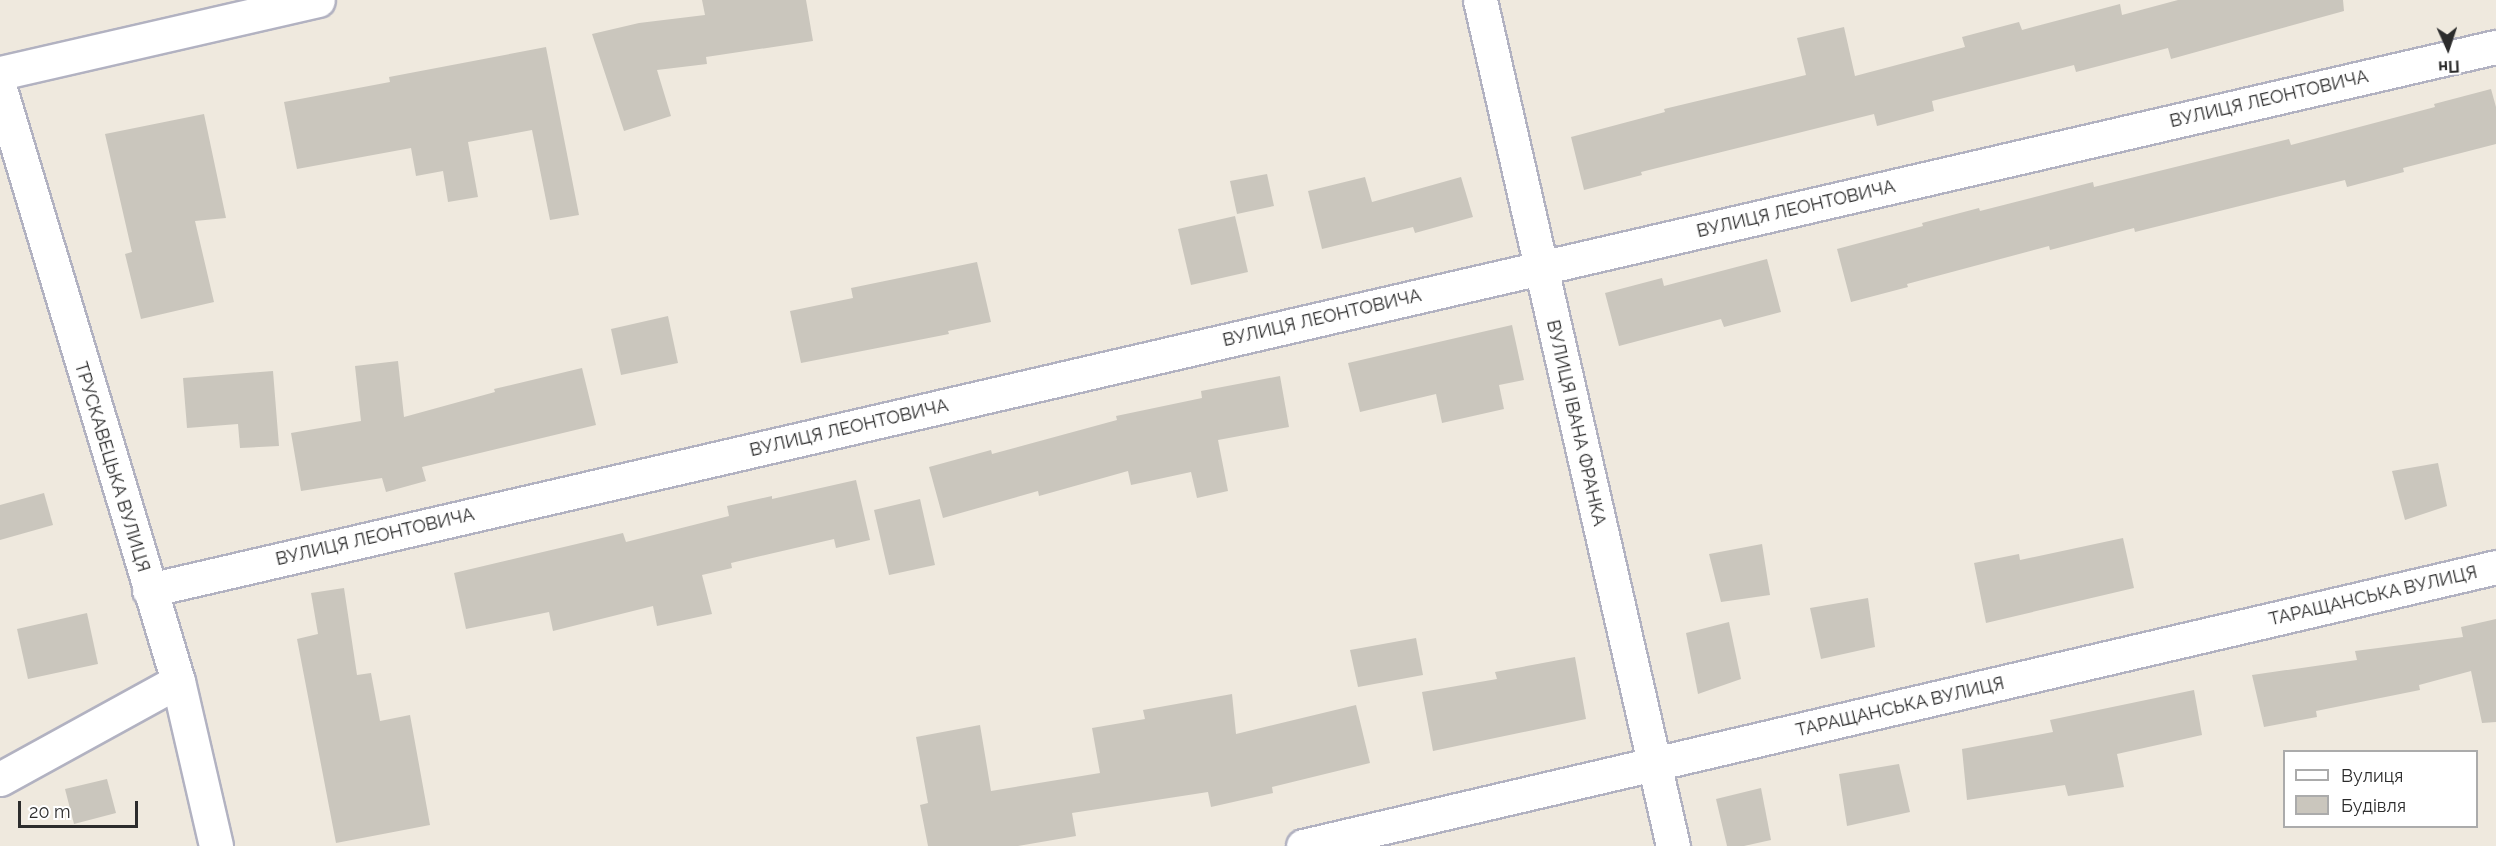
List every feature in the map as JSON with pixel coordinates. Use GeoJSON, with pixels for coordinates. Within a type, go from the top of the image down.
{"type":"FeatureCollection","features":[{"type":"Feature","properties":{"kind":"street"},"geometry":{"type":"LineString","coordinates":[[0,73],[318,0]]}},
{"type":"Feature","properties":{"kind":"street","name":"ВУЛИЦЯ ІВАНА ФРАНКА"},"geometry":{"type":"LineString","coordinates":[[1480,0],[1672,846]]}},
{"type":"Feature","properties":{"kind":"street","name":"ВУЛИЦЯ ЛЕОНТОВИЧА"},"geometry":{"type":"LineString","coordinates":[[149,590],[2496,47]]}},
{"type":"Feature","properties":{"kind":"street","name":"ТРУСКАВЕЦЬКА ВУЛИЦЯ"},"geometry":{"type":"LineString","coordinates":[[0,89],[178,681],[216,846]]}},
{"type":"Feature","properties":{"kind":"street","name":"ТАРАЩАНСЬКА ВУЛИЦЯ"},"geometry":{"type":"LineString","coordinates":[[1303,846],[2496,567]]}},
{"type":"Feature","properties":{"kind":"street"},"geometry":{"type":"LineString","coordinates":[[0,779],[178,681]]}},
{"type":"Feature","properties":{"kind":"building"},"geometry":{"type":"Polygon","coordinates":[[[702,0],[806,0],[813,41],[706,57],[707,64],[657,70],[671,116],[624,131],[592,34],[639,23],[705,15],[702,0]]]}},
{"type":"Feature","properties":{"kind":"building"},"geometry":{"type":"Polygon","coordinates":[[[2178,0],[2343,0],[2344,11],[2171,59],[2168,48],[2076,72],[2074,65],[1932,101],[1934,111],[1877,126],[1874,114],[1641,172],[1642,175],[1584,190],[1571,137],[1665,112],[1664,109],[1806,75],[1797,38],[1844,27],[1855,76],[1965,47],[1962,37],[2019,22],[2022,30],[2120,4],[2122,15],[2178,0]]]}},
{"type":"Feature","properties":{"kind":"building"},"geometry":{"type":"Polygon","coordinates":[[[546,47],[579,215],[550,220],[532,130],[468,142],[478,197],[448,202],[443,171],[416,176],[411,148],[297,169],[284,102],[390,82],[389,77],[546,47]]]}},
{"type":"Feature","properties":{"kind":"building"},"geometry":{"type":"Polygon","coordinates":[[[2491,89],[2496,107],[2496,144],[2403,168],[2404,172],[2347,187],[2345,180],[2135,232],[2134,228],[2050,250],[2049,246],[1907,284],[1908,287],[1851,302],[1837,249],[1979,208],[1980,211],[2093,182],[2094,187],[2289,139],[2291,145],[2435,107],[2434,104],[2491,89]]]}},
{"type":"Feature","properties":{"kind":"building"},"geometry":{"type":"Polygon","coordinates":[[[204,114],[226,218],[195,221],[214,302],[141,319],[125,254],[132,252],[105,134],[204,114]]]}},
{"type":"Feature","properties":{"kind":"building"},"geometry":{"type":"Polygon","coordinates":[[[1267,174],[1274,206],[1237,214],[1230,181],[1267,174]]]}},
{"type":"Feature","properties":{"kind":"building"},"geometry":{"type":"Polygon","coordinates":[[[1365,177],[1372,202],[1461,177],[1473,217],[1415,233],[1413,227],[1322,249],[1308,191],[1365,177]]]}},
{"type":"Feature","properties":{"kind":"building"},"geometry":{"type":"Polygon","coordinates":[[[1235,216],[1248,272],[1191,285],[1178,229],[1235,216]]]}},
{"type":"Feature","properties":{"kind":"building"},"geometry":{"type":"Polygon","coordinates":[[[1767,259],[1781,312],[1724,327],[1721,319],[1619,346],[1605,293],[1662,278],[1664,286],[1767,259]]]}},
{"type":"Feature","properties":{"kind":"building"},"geometry":{"type":"Polygon","coordinates":[[[977,262],[991,322],[948,331],[949,334],[801,363],[790,311],[853,298],[851,288],[977,262]]]}},
{"type":"Feature","properties":{"kind":"building"},"geometry":{"type":"Polygon","coordinates":[[[668,316],[678,363],[621,375],[611,329],[668,316]]]}},
{"type":"Feature","properties":{"kind":"building"},"geometry":{"type":"Polygon","coordinates":[[[1512,325],[1524,380],[1499,385],[1504,409],[1442,423],[1436,394],[1360,412],[1348,363],[1512,325]]]}},
{"type":"Feature","properties":{"kind":"building"},"geometry":{"type":"Polygon","coordinates":[[[398,361],[404,417],[495,392],[494,389],[582,368],[596,425],[422,467],[426,481],[386,492],[382,478],[301,491],[291,433],[361,421],[355,366],[398,361]]]}},
{"type":"Feature","properties":{"kind":"building"},"geometry":{"type":"Polygon","coordinates":[[[273,371],[279,446],[240,448],[238,424],[187,428],[183,378],[273,371]]]}},
{"type":"Feature","properties":{"kind":"building"},"geometry":{"type":"Polygon","coordinates":[[[1280,376],[1289,427],[1218,440],[1228,491],[1197,498],[1191,472],[1131,485],[1128,471],[1039,496],[1038,491],[943,518],[929,467],[991,450],[992,454],[1117,420],[1116,416],[1202,398],[1201,391],[1280,376]]]}},
{"type":"Feature","properties":{"kind":"building"},"geometry":{"type":"Polygon","coordinates":[[[2438,463],[2447,506],[2405,520],[2392,471],[2438,463]]]}},
{"type":"Feature","properties":{"kind":"building"},"geometry":{"type":"Polygon","coordinates":[[[856,480],[870,540],[836,548],[834,539],[731,563],[732,568],[702,575],[712,614],[657,626],[653,606],[553,631],[549,612],[466,629],[454,573],[623,533],[626,542],[729,516],[727,506],[772,496],[772,499],[856,480]]]}},
{"type":"Feature","properties":{"kind":"building"},"geometry":{"type":"Polygon","coordinates":[[[44,493],[53,525],[0,540],[0,505],[44,493]]]}},
{"type":"Feature","properties":{"kind":"building"},"geometry":{"type":"Polygon","coordinates":[[[920,499],[935,565],[889,575],[874,510],[920,499]]]}},
{"type":"Feature","properties":{"kind":"building"},"geometry":{"type":"Polygon","coordinates":[[[2123,538],[2134,588],[1986,623],[1974,563],[2019,554],[2020,560],[2123,538]]]}},
{"type":"Feature","properties":{"kind":"building"},"geometry":{"type":"Polygon","coordinates":[[[1762,544],[1770,595],[1721,602],[1709,554],[1762,544]]]}},
{"type":"Feature","properties":{"kind":"building"},"geometry":{"type":"Polygon","coordinates":[[[344,588],[357,675],[371,673],[380,721],[410,715],[430,825],[336,843],[297,639],[318,634],[311,593],[344,588]]]}},
{"type":"Feature","properties":{"kind":"building"},"geometry":{"type":"Polygon","coordinates":[[[1868,598],[1875,647],[1821,659],[1810,608],[1868,598]]]}},
{"type":"Feature","properties":{"kind":"building"},"geometry":{"type":"Polygon","coordinates":[[[87,613],[98,664],[28,679],[17,629],[87,613]]]}},
{"type":"Feature","properties":{"kind":"building"},"geometry":{"type":"Polygon","coordinates":[[[2496,619],[2496,722],[2482,723],[2471,671],[2419,685],[2420,690],[2316,711],[2317,717],[2264,727],[2252,675],[2357,660],[2355,651],[2463,637],[2461,627],[2496,619]]]}},
{"type":"Feature","properties":{"kind":"building"},"geometry":{"type":"Polygon","coordinates":[[[1729,622],[1741,679],[1698,694],[1686,633],[1729,622]]]}},
{"type":"Feature","properties":{"kind":"building"},"geometry":{"type":"Polygon","coordinates":[[[1416,638],[1423,675],[1358,687],[1350,650],[1416,638]]]}},
{"type":"Feature","properties":{"kind":"building"},"geometry":{"type":"Polygon","coordinates":[[[1575,657],[1586,719],[1433,751],[1422,692],[1497,679],[1495,672],[1575,657]]]}},
{"type":"Feature","properties":{"kind":"building"},"geometry":{"type":"Polygon","coordinates":[[[2194,690],[2202,735],[2117,754],[2124,787],[2068,796],[2065,785],[1967,800],[1962,749],[2053,732],[2050,720],[2194,690]]]}},
{"type":"Feature","properties":{"kind":"building"},"geometry":{"type":"Polygon","coordinates":[[[1232,694],[1236,734],[1356,705],[1370,763],[1272,787],[1273,793],[1211,807],[1208,792],[1072,813],[1076,836],[1018,846],[928,846],[920,805],[928,803],[916,737],[980,725],[991,791],[1100,773],[1092,728],[1145,719],[1143,710],[1232,694]]]}},
{"type":"Feature","properties":{"kind":"building"},"geometry":{"type":"Polygon","coordinates":[[[1899,764],[1910,812],[1847,826],[1839,774],[1899,764]]]}},
{"type":"Feature","properties":{"kind":"building"},"geometry":{"type":"Polygon","coordinates":[[[107,779],[116,813],[74,824],[65,789],[107,779]]]}},
{"type":"Feature","properties":{"kind":"building"},"geometry":{"type":"Polygon","coordinates":[[[1761,788],[1771,840],[1744,846],[1727,846],[1716,799],[1761,788]]]}}]}
